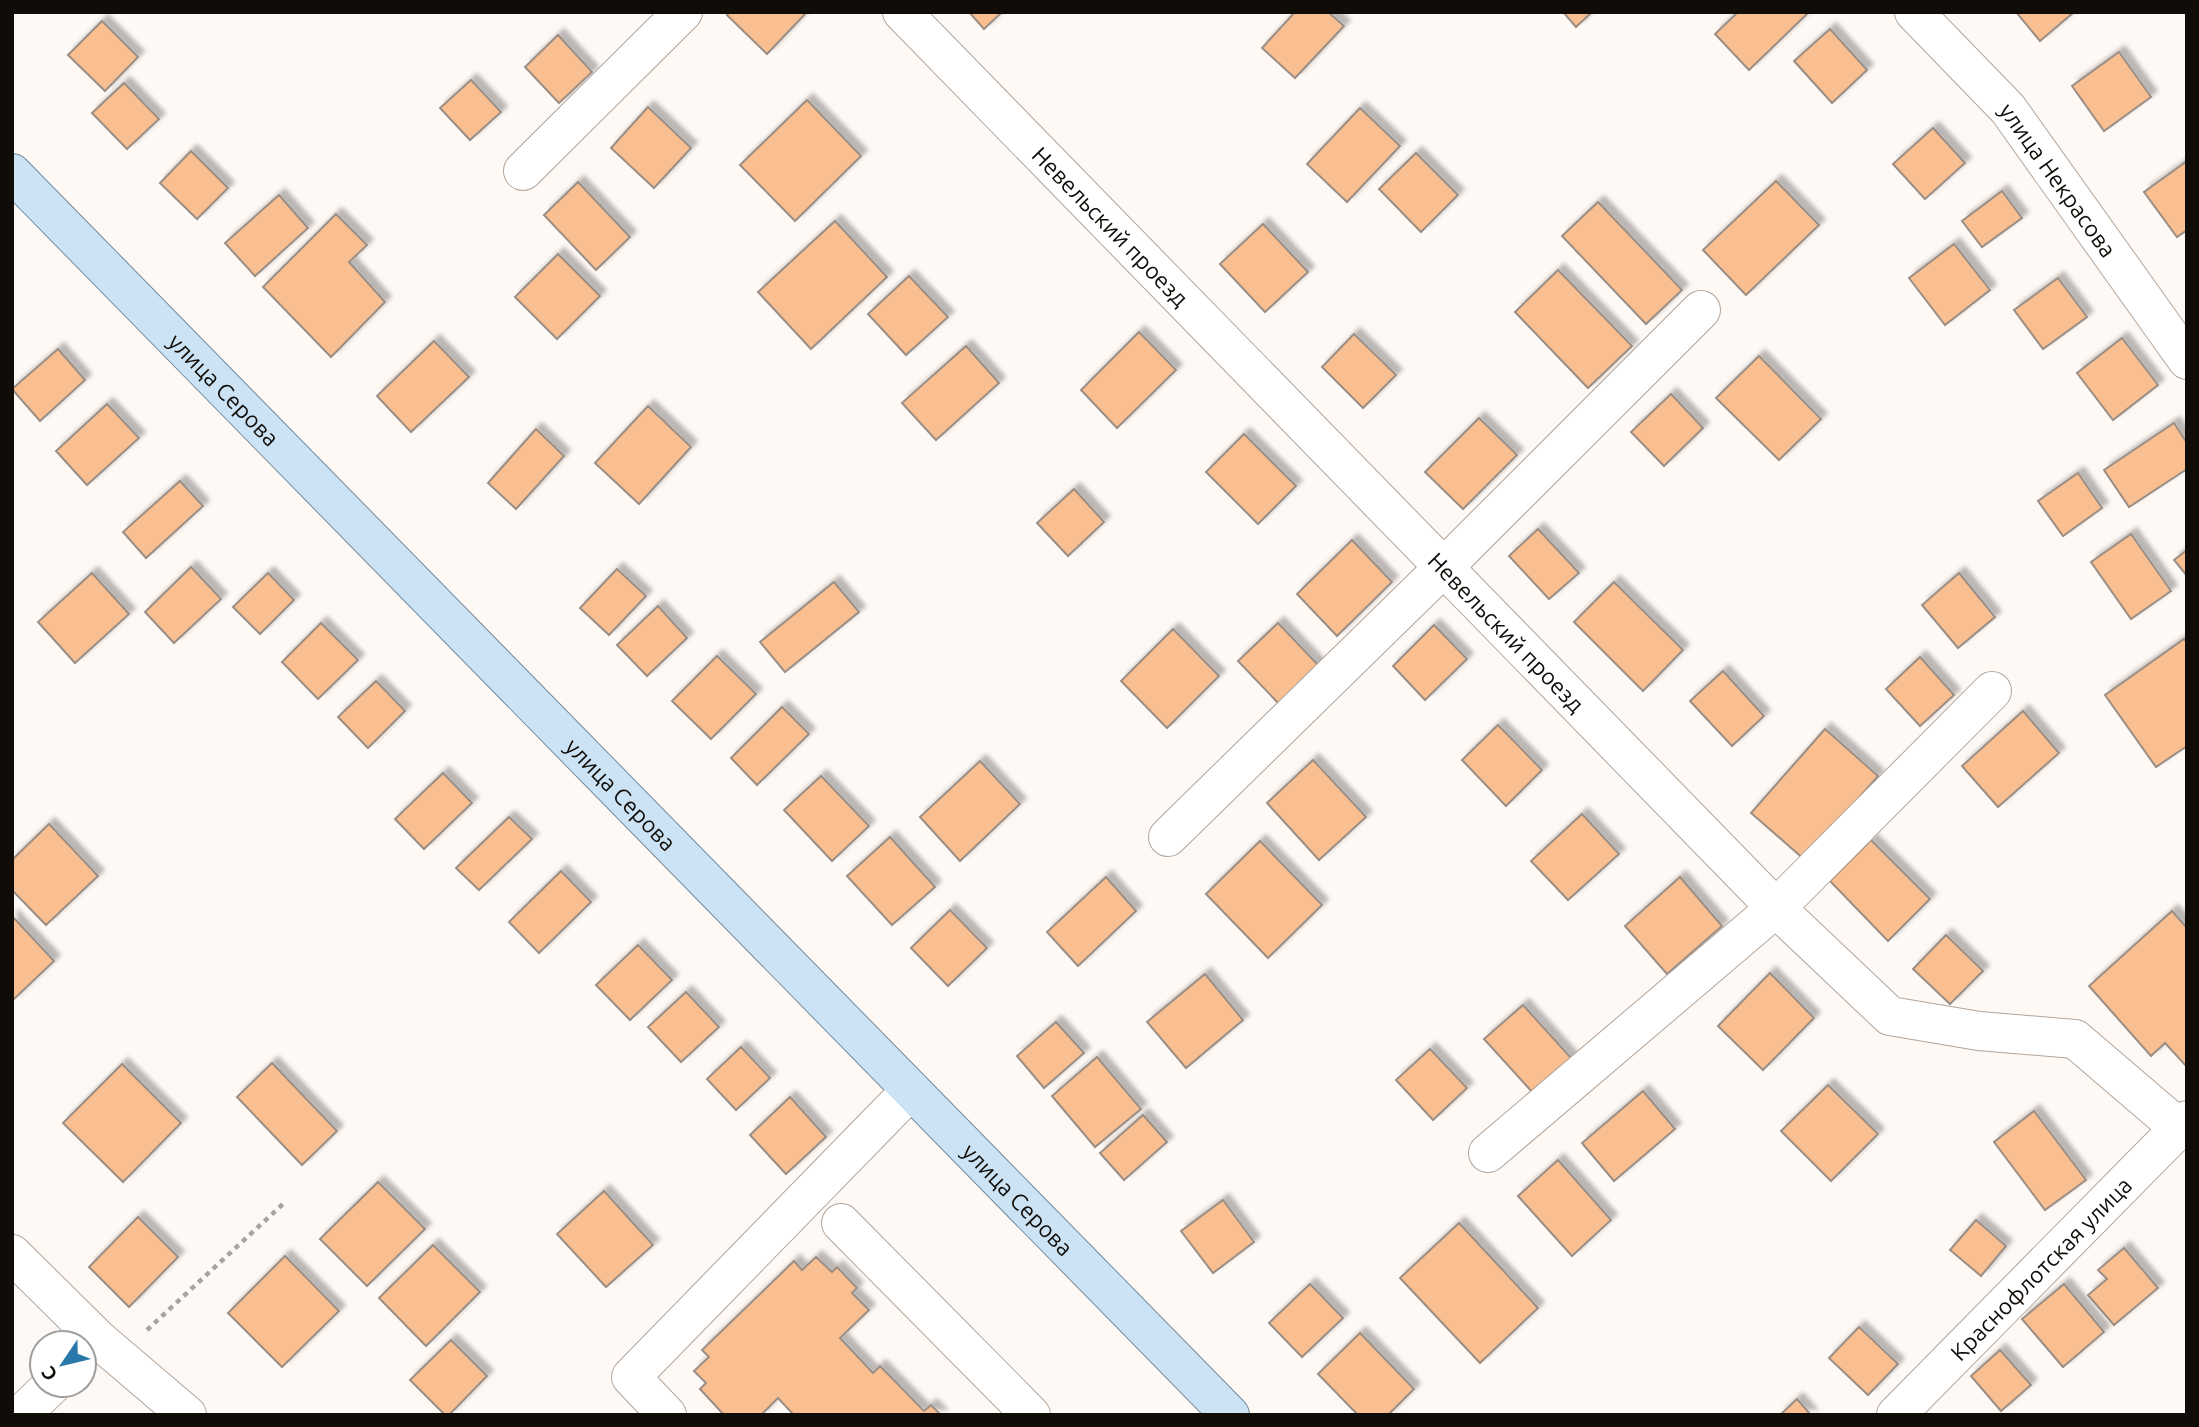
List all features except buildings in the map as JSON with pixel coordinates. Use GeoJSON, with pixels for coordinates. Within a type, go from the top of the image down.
{"type":"FeatureCollection","features":[{"type":"Feature","properties":{"kind":"main road","name":"улица Серова"},"geometry":{"type":"LineString","coordinates":[[12,173],[1230,1415]]}},
{"type":"Feature","properties":{"kind":"street"},"geometry":{"type":"LineString","coordinates":[[523,171],[684,12]]}},
{"type":"Feature","properties":{"kind":"street","name":"Невельский проезд"},"geometry":{"type":"LineString","coordinates":[[902,12],[1776,908],[1890,1016],[1979,1031],[2075,1039],[2183,1124]]}},
{"type":"Feature","properties":{"kind":"street","name":"улица Некрасова"},"geometry":{"type":"LineString","coordinates":[[1914,12],[2008,109],[2187,360]]}},
{"type":"Feature","properties":{"kind":"street"},"geometry":{"type":"LineString","coordinates":[[1168,837],[1701,310]]}},
{"type":"Feature","properties":{"kind":"street"},"geometry":{"type":"LineString","coordinates":[[1488,1153],[1776,908],[1992,691]]}},
{"type":"Feature","properties":{"kind":"street"},"geometry":{"type":"LineString","coordinates":[[667,1415],[631,1377],[911,1090]]}},
{"type":"Feature","properties":{"kind":"street","name":"Краснофлотская улица"},"geometry":{"type":"LineString","coordinates":[[1896,1415],[2183,1124]]}},
{"type":"Feature","properties":{"kind":"street"},"geometry":{"type":"LineString","coordinates":[[841,1223],[1031,1415]]}},
{"type":"Feature","properties":{"kind":"street"},"geometry":{"type":"LineString","coordinates":[[12,1255],[101,1351],[187,1415]]}},
{"type":"Feature","properties":{"kind":"street"},"geometry":{"type":"LineString","coordinates":[[21,1415],[38,1399]]}},
{"type":"Feature","properties":{"kind":"path"},"geometry":{"type":"LineString","coordinates":[[101,1351],[284,1203]]}}]}
